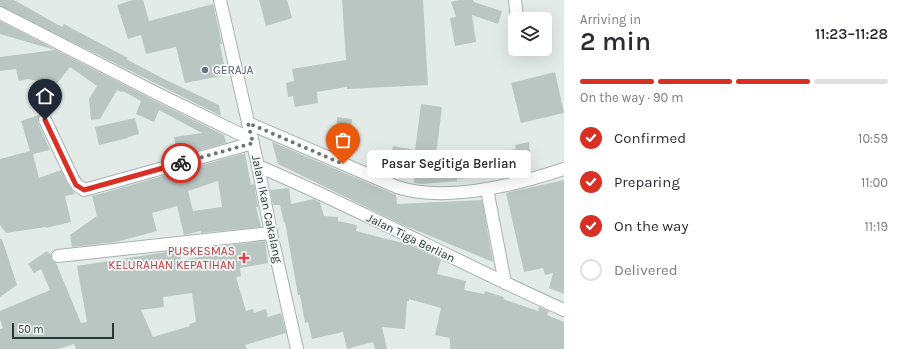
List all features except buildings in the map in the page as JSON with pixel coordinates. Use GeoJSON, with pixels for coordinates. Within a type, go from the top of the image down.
{"type":"FeatureCollection","features":[{"type":"Feature","properties":{"kind":"street","name":"Jalan Ikan Cakalang"},"geometry":{"type":"LineString","coordinates":[[220,0],[258,166],[297,349]]}},
{"type":"Feature","properties":{"kind":"street"},"geometry":{"type":"LineString","coordinates":[[515,0],[516,12]]}},
{"type":"Feature","properties":{"kind":"street"},"geometry":{"type":"LineString","coordinates":[[0,14],[252,141]]}},
{"type":"Feature","properties":{"kind":"street"},"geometry":{"type":"LineString","coordinates":[[45,120],[76,185],[84,190],[252,141]]}},
{"type":"Feature","properties":{"kind":"street"},"geometry":{"type":"LineString","coordinates":[[248,123],[406,190],[444,193],[488,190],[538,178],[564,169]]}},
{"type":"Feature","properties":{"kind":"street","name":"Jalan Tiga Berlian"},"geometry":{"type":"LineString","coordinates":[[258,166],[298,183],[505,284],[564,310]]}},
{"type":"Feature","properties":{"kind":"street"},"geometry":{"type":"LineString","coordinates":[[488,190],[505,284]]}},
{"type":"Feature","properties":{"kind":"street"},"geometry":{"type":"LineString","coordinates":[[58,256],[271,232]]}},
{"type":"Feature","properties":{"kind":"way so far"},"geometry":{"type":"LineString","coordinates":[[181,163],[253,143],[248,123],[343,164]]}},
{"type":"Feature","properties":{"kind":"place","name":"GERAJA"},"geometry":{"type":"Point","coordinates":[205,70]}},
{"type":"Feature","properties":{"kind":"place","name":"Pasar Segitiga Berlian"},"geometry":{"type":"Point","coordinates":[343,164]}},
{"type":"Feature","properties":{"kind":"place","name":"PUSKESMAS KELURAHAN KEPATIHAN"},"geometry":{"type":"Point","coordinates":[244,258]}},
{"type":"Feature","properties":{"kind":"route"},"geometry":{"type":"LineString","coordinates":[[45,120],[76,185],[84,190],[181,163]]}}]}
